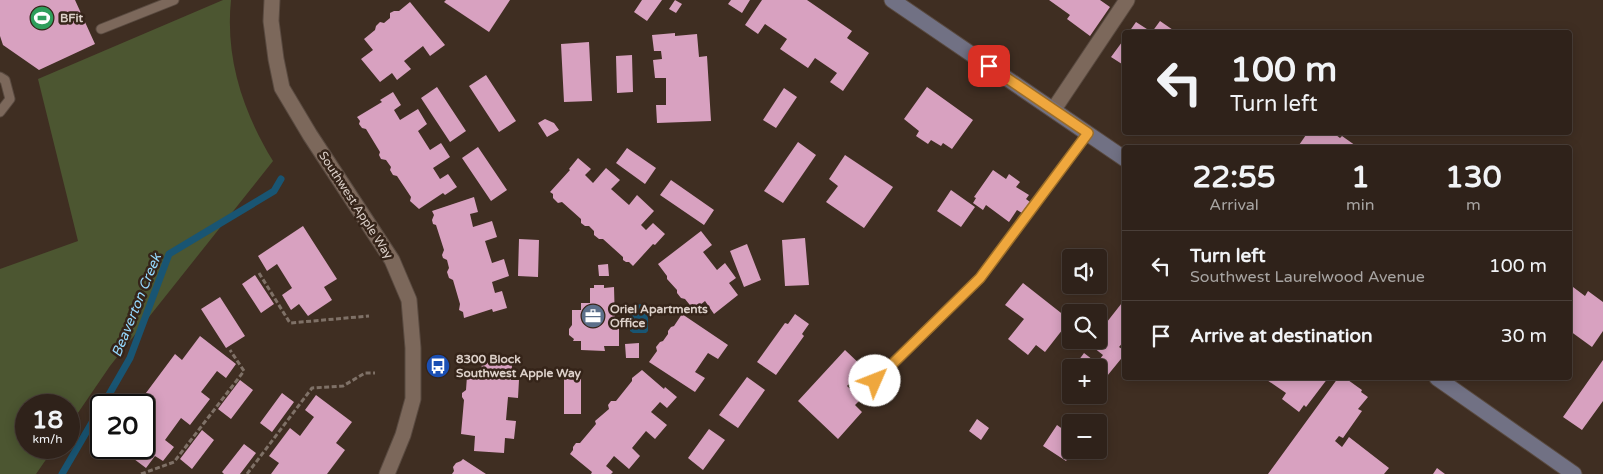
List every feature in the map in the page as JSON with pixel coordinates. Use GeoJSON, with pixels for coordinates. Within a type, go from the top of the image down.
{"type":"FeatureCollection","features":[{"type":"Feature","properties":{"kind":"street","name":"Southwest Apple Way"},"geometry":{"type":"LineString","coordinates":[[272,0],[271,22],[282,88],[310,135],[392,260],[409,300],[413,348],[413,399],[403,435],[387,474]]}},
{"type":"Feature","properties":{"kind":"street"},"geometry":{"type":"LineString","coordinates":[[892,0],[1122,157]]}},
{"type":"Feature","properties":{"kind":"street"},"geometry":{"type":"LineString","coordinates":[[1054,109],[1127,0]]}},
{"type":"Feature","properties":{"kind":"street"},"geometry":{"type":"LineString","coordinates":[[1440,380],[1574,474]]}},
{"type":"Feature","properties":{"kind":"lane"},"geometry":{"type":"LineString","coordinates":[[101,29],[174,0]]}},
{"type":"Feature","properties":{"kind":"lane"},"geometry":{"type":"LineString","coordinates":[[0,77],[5,80],[10,99],[0,112]]}},
{"type":"Feature","properties":{"kind":"lane"},"geometry":{"type":"LineString","coordinates":[[875,381],[980,278],[1088,133]]}},
{"type":"Feature","properties":{"kind":"path"},"geometry":{"type":"LineString","coordinates":[[260,273],[290,322],[369,316]]}},
{"type":"Feature","properties":{"kind":"path"},"geometry":{"type":"LineString","coordinates":[[140,474],[174,462],[244,370],[230,350]]}},
{"type":"Feature","properties":{"kind":"path"},"geometry":{"type":"LineString","coordinates":[[247,474],[312,388],[343,386],[365,373],[375,373]]}},
{"type":"Feature","properties":{"kind":"green space"},"geometry":{"type":"Polygon","coordinates":[[[223,0],[231,0],[231,43],[238,84],[253,123],[273,161],[110,366],[80,410],[80,394],[15,394],[15,459],[46,459],[36,474],[0,474],[0,269],[78,241],[38,79],[223,0]]]}},
{"type":"Feature","properties":{"kind":"water"},"geometry":{"type":"Polygon","coordinates":[[[645,304],[648,307],[648,331],[646,333],[633,333],[630,331],[629,308],[631,305],[645,304]]]}},
{"type":"Feature","properties":{"kind":"building","name":"BFit"},"geometry":{"type":"Polygon","coordinates":[[[0,0],[75,0],[95,44],[39,70],[3,45],[0,36],[0,0]]]}},
{"type":"Feature","properties":{"kind":"building"},"geometry":{"type":"Polygon","coordinates":[[[446,0],[510,0],[489,32],[444,2],[446,0]]]}},
{"type":"Feature","properties":{"kind":"building"},"geometry":{"type":"Polygon","coordinates":[[[642,0],[662,0],[647,21],[634,12],[642,0]]]}},
{"type":"Feature","properties":{"kind":"building"},"geometry":{"type":"Polygon","coordinates":[[[675,0],[682,4],[676,13],[669,9],[675,0]]]}},
{"type":"Feature","properties":{"kind":"building"},"geometry":{"type":"Polygon","coordinates":[[[731,0],[750,0],[742,13],[728,4],[731,0]]]}},
{"type":"Feature","properties":{"kind":"building"},"geometry":{"type":"Polygon","coordinates":[[[762,0],[807,0],[852,31],[847,38],[869,53],[843,91],[830,82],[837,73],[815,58],[808,68],[780,49],[787,39],[765,24],[758,34],[745,25],[762,0]]]}},
{"type":"Feature","properties":{"kind":"building"},"geometry":{"type":"Polygon","coordinates":[[[1049,0],[1100,0],[1110,7],[1090,36],[1067,19],[1070,15],[1049,0]]]}},
{"type":"Feature","properties":{"kind":"building"},"geometry":{"type":"Polygon","coordinates":[[[410,2],[445,45],[430,56],[423,46],[404,61],[411,69],[397,80],[392,73],[380,82],[361,59],[373,50],[364,39],[375,30],[380,22],[384,23],[390,18],[390,13],[399,11],[410,2]]]}},
{"type":"Feature","properties":{"kind":"building"},"geometry":{"type":"Polygon","coordinates":[[[1160,21],[1173,30],[1153,30],[1160,21]]]}},
{"type":"Feature","properties":{"kind":"building"},"geometry":{"type":"Polygon","coordinates":[[[1136,22],[1148,30],[1130,30],[1136,22]]]}},
{"type":"Feature","properties":{"kind":"building"},"geometry":{"type":"Polygon","coordinates":[[[675,33],[675,36],[697,34],[699,57],[707,56],[711,121],[657,123],[656,105],[666,105],[666,78],[655,78],[653,60],[662,59],[661,51],[654,51],[652,35],[675,33]]]}},
{"type":"Feature","properties":{"kind":"building"},"geometry":{"type":"Polygon","coordinates":[[[589,42],[592,101],[564,102],[561,44],[589,42]]]}},
{"type":"Feature","properties":{"kind":"building"},"geometry":{"type":"Polygon","coordinates":[[[1122,42],[1122,64],[1111,57],[1122,42]]]}},
{"type":"Feature","properties":{"kind":"building"},"geometry":{"type":"Polygon","coordinates":[[[632,55],[633,92],[617,93],[616,56],[632,55]]]}},
{"type":"Feature","properties":{"kind":"building"},"geometry":{"type":"Polygon","coordinates":[[[486,75],[516,121],[499,132],[469,86],[486,75]]]}},
{"type":"Feature","properties":{"kind":"building"},"geometry":{"type":"Polygon","coordinates":[[[437,87],[466,131],[450,142],[421,98],[437,87]]]}},
{"type":"Feature","properties":{"kind":"building"},"geometry":{"type":"Polygon","coordinates":[[[927,87],[973,120],[952,149],[943,143],[941,146],[931,140],[928,144],[916,136],[919,131],[904,119],[927,87]]]}},
{"type":"Feature","properties":{"kind":"building"},"geometry":{"type":"Polygon","coordinates":[[[784,88],[797,97],[776,128],[763,120],[784,88]]]}},
{"type":"Feature","properties":{"kind":"building"},"geometry":{"type":"Polygon","coordinates":[[[393,92],[401,105],[394,110],[400,120],[418,109],[427,124],[418,131],[430,150],[441,143],[450,157],[433,168],[440,179],[448,174],[457,187],[445,195],[443,193],[419,209],[410,201],[411,197],[397,176],[393,175],[390,170],[391,167],[386,160],[381,159],[380,152],[366,129],[362,128],[359,124],[360,121],[357,117],[382,102],[380,100],[393,92]]]}},
{"type":"Feature","properties":{"kind":"building"},"geometry":{"type":"Polygon","coordinates":[[[545,119],[554,123],[559,130],[547,137],[538,123],[545,119]]]}},
{"type":"Feature","properties":{"kind":"building"},"geometry":{"type":"Polygon","coordinates":[[[1306,135],[1336,135],[1340,138],[1342,136],[1355,145],[1299,145],[1306,135]]]}},
{"type":"Feature","properties":{"kind":"building"},"geometry":{"type":"Polygon","coordinates":[[[798,142],[816,155],[783,203],[764,191],[798,142]]]}},
{"type":"Feature","properties":{"kind":"building"},"geometry":{"type":"Polygon","coordinates":[[[478,147],[507,190],[491,201],[462,158],[478,147]]]}},
{"type":"Feature","properties":{"kind":"building"},"geometry":{"type":"Polygon","coordinates":[[[627,148],[656,168],[645,184],[616,163],[627,148]]]}},
{"type":"Feature","properties":{"kind":"building"},"geometry":{"type":"Polygon","coordinates":[[[845,155],[893,187],[864,228],[826,202],[838,186],[829,179],[845,155]]]}},
{"type":"Feature","properties":{"kind":"building"},"geometry":{"type":"Polygon","coordinates":[[[578,158],[591,169],[585,175],[593,183],[606,168],[620,180],[611,189],[629,205],[637,195],[654,211],[641,225],[646,230],[653,223],[665,234],[633,266],[623,260],[623,257],[603,239],[599,239],[594,235],[594,231],[589,226],[581,223],[581,219],[562,202],[558,203],[553,198],[553,194],[550,192],[578,158]]]}},
{"type":"Feature","properties":{"kind":"building"},"geometry":{"type":"Polygon","coordinates":[[[993,170],[1006,179],[1009,174],[1020,182],[1016,187],[1029,195],[1026,199],[1030,202],[1022,213],[1017,210],[1009,222],[986,205],[983,210],[973,203],[976,198],[974,197],[993,170]]]}},
{"type":"Feature","properties":{"kind":"building"},"geometry":{"type":"Polygon","coordinates":[[[671,180],[714,210],[704,225],[660,195],[671,180]]]}},
{"type":"Feature","properties":{"kind":"building"},"geometry":{"type":"Polygon","coordinates":[[[951,190],[975,207],[961,227],[937,211],[951,190]]]}},
{"type":"Feature","properties":{"kind":"building"},"geometry":{"type":"Polygon","coordinates":[[[474,197],[478,212],[470,214],[473,227],[492,221],[497,237],[485,241],[492,263],[504,259],[509,276],[492,282],[495,293],[502,291],[507,308],[493,312],[492,309],[464,318],[463,312],[459,310],[460,304],[453,280],[449,278],[447,272],[449,268],[447,260],[442,255],[444,250],[436,225],[433,224],[434,215],[432,211],[474,197]]]}},
{"type":"Feature","properties":{"kind":"building"},"geometry":{"type":"Polygon","coordinates":[[[303,226],[337,279],[324,287],[332,300],[308,316],[299,304],[291,310],[282,295],[292,288],[277,264],[267,271],[258,256],[303,226]]]}},
{"type":"Feature","properties":{"kind":"building"},"geometry":{"type":"Polygon","coordinates":[[[701,231],[712,245],[703,252],[717,270],[725,263],[736,278],[729,283],[738,295],[714,314],[705,301],[694,310],[677,293],[677,290],[667,279],[667,276],[658,264],[701,231]]]}},
{"type":"Feature","properties":{"kind":"building"},"geometry":{"type":"Polygon","coordinates":[[[805,238],[809,285],[785,286],[782,240],[805,238]]]}},
{"type":"Feature","properties":{"kind":"building"},"geometry":{"type":"Polygon","coordinates":[[[519,239],[539,240],[538,277],[518,276],[519,239]]]}},
{"type":"Feature","properties":{"kind":"building"},"geometry":{"type":"Polygon","coordinates":[[[747,244],[761,280],[744,287],[730,251],[747,244]]]}},
{"type":"Feature","properties":{"kind":"building"},"geometry":{"type":"Polygon","coordinates":[[[608,264],[609,276],[599,276],[598,265],[608,264]]]}},
{"type":"Feature","properties":{"kind":"building"},"geometry":{"type":"Polygon","coordinates":[[[255,275],[274,304],[261,313],[242,284],[255,275]]]}},
{"type":"Feature","properties":{"kind":"building"},"geometry":{"type":"Polygon","coordinates":[[[1023,283],[1062,314],[1062,330],[1045,352],[1036,345],[1028,355],[1008,339],[1024,319],[1005,305],[1023,283]]]}},
{"type":"Feature","properties":{"kind":"building","name":"Oriel Apartments Office"},"geometry":{"type":"Polygon","coordinates":[[[594,285],[604,285],[604,288],[614,287],[615,323],[619,323],[619,346],[604,346],[605,351],[581,350],[581,341],[573,341],[574,339],[569,335],[569,329],[572,325],[572,310],[581,310],[581,303],[590,303],[590,288],[594,288],[594,285]]]}},
{"type":"Feature","properties":{"kind":"building"},"geometry":{"type":"Polygon","coordinates":[[[1573,287],[1585,296],[1588,291],[1603,302],[1603,331],[1592,347],[1572,332],[1573,287]]]}},
{"type":"Feature","properties":{"kind":"building"},"geometry":{"type":"Polygon","coordinates":[[[220,297],[245,336],[226,348],[201,309],[220,297]]]}},
{"type":"Feature","properties":{"kind":"building"},"geometry":{"type":"Polygon","coordinates":[[[1122,303],[1122,344],[1119,347],[1122,349],[1122,358],[1107,376],[1107,359],[1100,359],[1103,355],[1095,349],[1107,349],[1107,322],[1122,303]]]}},
{"type":"Feature","properties":{"kind":"building"},"geometry":{"type":"Polygon","coordinates":[[[682,314],[728,345],[718,359],[708,353],[695,372],[705,378],[695,392],[649,362],[657,351],[656,347],[663,341],[668,331],[682,314]]]}},
{"type":"Feature","properties":{"kind":"building"},"geometry":{"type":"Polygon","coordinates":[[[795,314],[809,324],[802,334],[804,336],[776,375],[757,362],[785,323],[788,324],[795,314]]]}},
{"type":"Feature","properties":{"kind":"building"},"geometry":{"type":"Polygon","coordinates":[[[200,336],[236,364],[226,378],[217,371],[201,392],[210,399],[190,425],[181,418],[165,440],[174,447],[163,461],[155,456],[155,394],[145,394],[175,354],[182,360],[200,336]]]}},
{"type":"Feature","properties":{"kind":"building"},"geometry":{"type":"Polygon","coordinates":[[[639,343],[639,358],[626,358],[625,344],[639,343]]]}},
{"type":"Feature","properties":{"kind":"building"},"geometry":{"type":"Polygon","coordinates":[[[845,350],[864,368],[847,386],[861,399],[855,405],[862,412],[838,439],[798,401],[845,350]]]}},
{"type":"Feature","properties":{"kind":"building"},"geometry":{"type":"Polygon","coordinates":[[[1084,353],[1092,359],[1080,359],[1084,353]]]}},
{"type":"Feature","properties":{"kind":"building"},"geometry":{"type":"Polygon","coordinates":[[[1603,360],[1603,401],[1582,430],[1563,417],[1603,360]]]}},
{"type":"Feature","properties":{"kind":"building"},"geometry":{"type":"Polygon","coordinates":[[[482,362],[512,365],[511,380],[519,380],[518,398],[508,397],[506,420],[516,421],[514,439],[505,438],[504,453],[474,451],[475,436],[461,434],[464,400],[462,393],[466,390],[467,376],[481,376],[482,362]]]}},
{"type":"Feature","properties":{"kind":"building"},"geometry":{"type":"Polygon","coordinates":[[[642,370],[664,389],[665,387],[677,397],[667,408],[660,402],[651,412],[667,425],[655,439],[646,431],[632,448],[640,456],[629,469],[614,456],[606,466],[613,472],[611,474],[591,474],[592,472],[570,454],[573,447],[576,443],[580,443],[596,424],[595,421],[609,409],[608,405],[611,401],[616,401],[632,381],[632,378],[642,370]]]}},
{"type":"Feature","properties":{"kind":"building"},"geometry":{"type":"Polygon","coordinates":[[[747,377],[765,390],[738,428],[719,415],[747,377]]]}},
{"type":"Feature","properties":{"kind":"building"},"geometry":{"type":"Polygon","coordinates":[[[564,379],[581,379],[581,414],[564,414],[564,379]]]}},
{"type":"Feature","properties":{"kind":"building"},"geometry":{"type":"Polygon","coordinates":[[[240,380],[253,390],[231,419],[218,409],[240,380]]]}},
{"type":"Feature","properties":{"kind":"building"},"geometry":{"type":"Polygon","coordinates":[[[1267,380],[1326,380],[1306,407],[1304,405],[1299,412],[1282,399],[1286,393],[1267,380]]]}},
{"type":"Feature","properties":{"kind":"building"},"geometry":{"type":"Polygon","coordinates":[[[1337,380],[1348,380],[1368,397],[1358,409],[1362,411],[1343,438],[1339,436],[1335,441],[1342,447],[1349,437],[1389,468],[1384,474],[1268,474],[1337,380]]]}},
{"type":"Feature","properties":{"kind":"building"},"geometry":{"type":"Polygon","coordinates":[[[282,393],[294,402],[272,432],[260,423],[282,393]]]}},
{"type":"Feature","properties":{"kind":"building"},"geometry":{"type":"Polygon","coordinates":[[[316,395],[352,422],[336,443],[345,450],[327,474],[271,474],[279,463],[269,456],[290,428],[300,436],[314,417],[305,410],[316,395]]]}},
{"type":"Feature","properties":{"kind":"building"},"geometry":{"type":"Polygon","coordinates":[[[977,419],[989,428],[981,440],[969,431],[977,419]]]}},
{"type":"Feature","properties":{"kind":"building"},"geometry":{"type":"Polygon","coordinates":[[[1057,425],[1062,429],[1062,458],[1043,446],[1057,425]]]}},
{"type":"Feature","properties":{"kind":"building"},"geometry":{"type":"Polygon","coordinates":[[[709,429],[725,440],[703,470],[688,458],[709,429]]]}},
{"type":"Feature","properties":{"kind":"building"},"geometry":{"type":"Polygon","coordinates":[[[202,430],[214,440],[192,469],[180,459],[202,430]]]}},
{"type":"Feature","properties":{"kind":"building"},"geometry":{"type":"Polygon","coordinates":[[[244,444],[256,453],[240,474],[224,474],[222,472],[244,444]]]}},
{"type":"Feature","properties":{"kind":"building"},"geometry":{"type":"Polygon","coordinates":[[[134,459],[153,459],[146,468],[134,459]]]}},
{"type":"Feature","properties":{"kind":"building"},"geometry":{"type":"Polygon","coordinates":[[[463,459],[486,474],[452,474],[454,471],[453,467],[463,459]]]}},
{"type":"Feature","properties":{"kind":"building"},"geometry":{"type":"Polygon","coordinates":[[[1437,468],[1445,474],[1433,474],[1437,468]]]}},
{"type":"Feature","properties":{"kind":"waterway","name":"Beaverton Creek"},"geometry":{"type":"LineString","coordinates":[[109,394],[130,358],[169,254],[274,191],[281,179]]}},
{"type":"Feature","properties":{"kind":"waterway","name":"Beaverton Creek"},"geometry":{"type":"LineString","coordinates":[[62,474],[90,426]]}},
{"type":"Feature","properties":{"kind":"place","name":"BFit"},"geometry":{"type":"Point","coordinates":[42,18]}},
{"type":"Feature","properties":{"kind":"place","name":"Oriel Apartments Office"},"geometry":{"type":"Point","coordinates":[593,316]}},
{"type":"Feature","properties":{"kind":"place","name":"8300 Block Southwest Apple Way"},"geometry":{"type":"Point","coordinates":[438,366]}},
{"type":"Feature","properties":{"kind":"route"},"geometry":{"type":"LineString","coordinates":[[875,381],[980,278],[1088,133],[989,66]]}}]}
